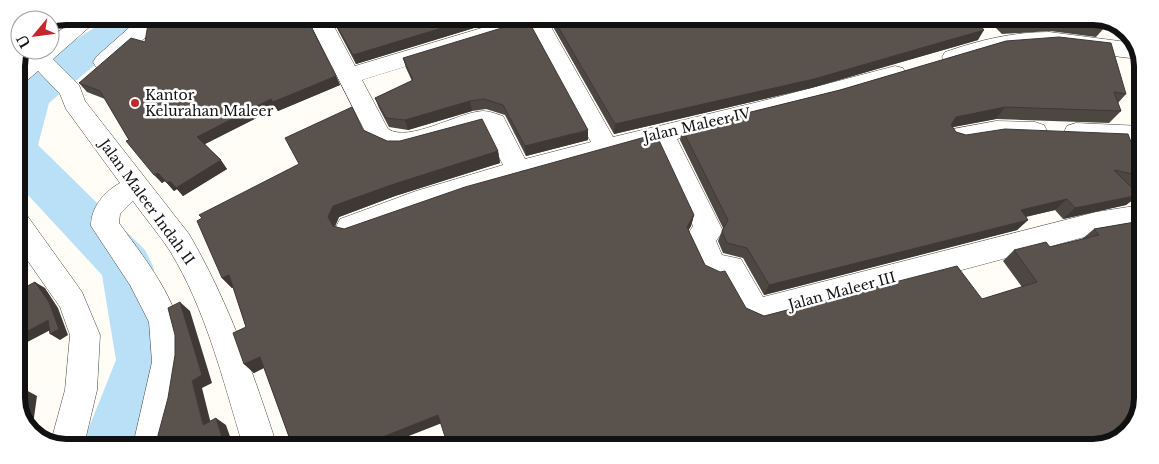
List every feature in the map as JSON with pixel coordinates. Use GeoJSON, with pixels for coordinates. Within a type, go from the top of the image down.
{"type":"FeatureCollection","features":[{"type":"Feature","properties":{"kind":"street"},"geometry":{"type":"LineString","coordinates":[[61,68],[87,25]]}},
{"type":"Feature","properties":{"kind":"street"},"geometry":{"type":"LineString","coordinates":[[25,74],[61,68],[140,31],[149,25]]}},
{"type":"Feature","properties":{"kind":"street"},"geometry":{"type":"LineString","coordinates":[[322,25],[379,135],[393,142],[410,141],[458,126],[491,120],[519,170]]}},
{"type":"Feature","properties":{"kind":"street"},"geometry":{"type":"LineString","coordinates":[[347,76],[512,25]]}},
{"type":"Feature","properties":{"kind":"street"},"geometry":{"type":"LineString","coordinates":[[539,25],[606,146]]}},
{"type":"Feature","properties":{"kind":"street"},"geometry":{"type":"LineString","coordinates":[[980,25],[996,44]]}},
{"type":"Feature","properties":{"kind":"street","name":"Jalan Maleer IV"},"geometry":{"type":"LineString","coordinates":[[350,227],[413,203],[519,170],[606,146],[813,97],[996,44],[1019,40],[1057,40],[1131,50]]}},
{"type":"Feature","properties":{"kind":"street","name":"Jalan Maleer Indah II"},"geometry":{"type":"LineString","coordinates":[[61,68],[74,103],[179,242],[202,283],[228,348],[258,439]]}},
{"type":"Feature","properties":{"kind":"street"},"geometry":{"type":"LineString","coordinates":[[957,136],[996,130],[1134,135]]}},
{"type":"Feature","properties":{"kind":"street","name":"Jalan Maleer III"},"geometry":{"type":"LineString","coordinates":[[662,133],[709,230],[700,237],[713,265],[716,268],[726,266],[731,268],[754,308],[760,311],[1096,224],[1134,217]]}},
{"type":"Feature","properties":{"kind":"street"},"geometry":{"type":"LineString","coordinates":[[138,186],[116,200],[104,219],[106,226],[140,276],[164,321],[168,362],[151,439]]}},
{"type":"Feature","properties":{"kind":"street"},"geometry":{"type":"LineString","coordinates":[[25,235],[72,301],[85,335],[81,390],[69,439]]}},
{"type":"Feature","properties":{"kind":"building"},"geometry":{"type":"Polygon","coordinates":[[[148,25],[310,25],[336,76],[273,102],[271,99],[197,137],[221,160],[176,188],[170,181],[167,183],[158,173],[154,175],[126,141],[129,140],[100,91],[79,83],[131,38],[145,42],[148,25]]]}},
{"type":"Feature","properties":{"kind":"building"},"geometry":{"type":"Polygon","coordinates":[[[336,25],[452,25],[353,55],[336,25]]]}},
{"type":"Feature","properties":{"kind":"building"},"geometry":{"type":"Polygon","coordinates":[[[512,25],[531,25],[588,130],[525,146],[503,105],[484,99],[470,101],[405,120],[386,118],[375,98],[413,80],[403,58],[512,25]]]}},
{"type":"Feature","properties":{"kind":"building"},"geometry":{"type":"Polygon","coordinates":[[[557,25],[980,25],[984,30],[814,79],[615,124],[557,25]]]}},
{"type":"Feature","properties":{"kind":"building"},"geometry":{"type":"Polygon","coordinates":[[[1059,37],[1111,43],[1126,94],[1114,92],[1121,111],[1005,107],[956,117],[951,125],[956,132],[966,135],[1005,129],[1128,134],[1134,147],[1134,174],[1114,170],[1134,190],[1134,196],[1075,208],[1067,199],[1021,210],[1028,220],[769,285],[747,248],[727,243],[722,231],[728,220],[682,129],[840,90],[1006,41],[1059,37]]]}},
{"type":"Feature","properties":{"kind":"building"},"geometry":{"type":"Polygon","coordinates":[[[352,107],[363,130],[387,141],[400,141],[482,119],[498,151],[391,185],[333,206],[328,217],[333,226],[344,229],[465,187],[656,134],[694,215],[687,227],[705,265],[720,272],[725,271],[746,308],[764,316],[957,266],[982,299],[1037,282],[1014,250],[1046,242],[1050,247],[1099,235],[1094,229],[1134,222],[1134,403],[1132,411],[1125,423],[1116,432],[1103,438],[1093,439],[446,439],[438,415],[378,439],[290,439],[260,357],[244,364],[233,333],[246,327],[229,275],[222,278],[197,221],[202,218],[199,215],[299,164],[285,138],[352,107]]]}},
{"type":"Feature","properties":{"kind":"building"},"geometry":{"type":"Polygon","coordinates":[[[35,282],[49,302],[59,329],[50,334],[48,320],[25,332],[25,287],[35,282]]]}},
{"type":"Feature","properties":{"kind":"building"},"geometry":{"type":"Polygon","coordinates":[[[180,302],[202,375],[192,381],[203,425],[216,418],[223,439],[157,439],[168,398],[175,355],[175,335],[168,308],[180,302]]]}},
{"type":"Feature","properties":{"kind":"waterway"},"geometry":{"type":"LineString","coordinates":[[25,113],[30,96],[89,49],[128,25]]}},
{"type":"Feature","properties":{"kind":"waterway"},"geometry":{"type":"LineString","coordinates":[[25,161],[127,266],[144,360],[115,439]]}},
{"type":"Feature","properties":{"kind":"place","name":"Kantor Kelurahan Maleer"},"geometry":{"type":"Point","coordinates":[135,103]}}]}
